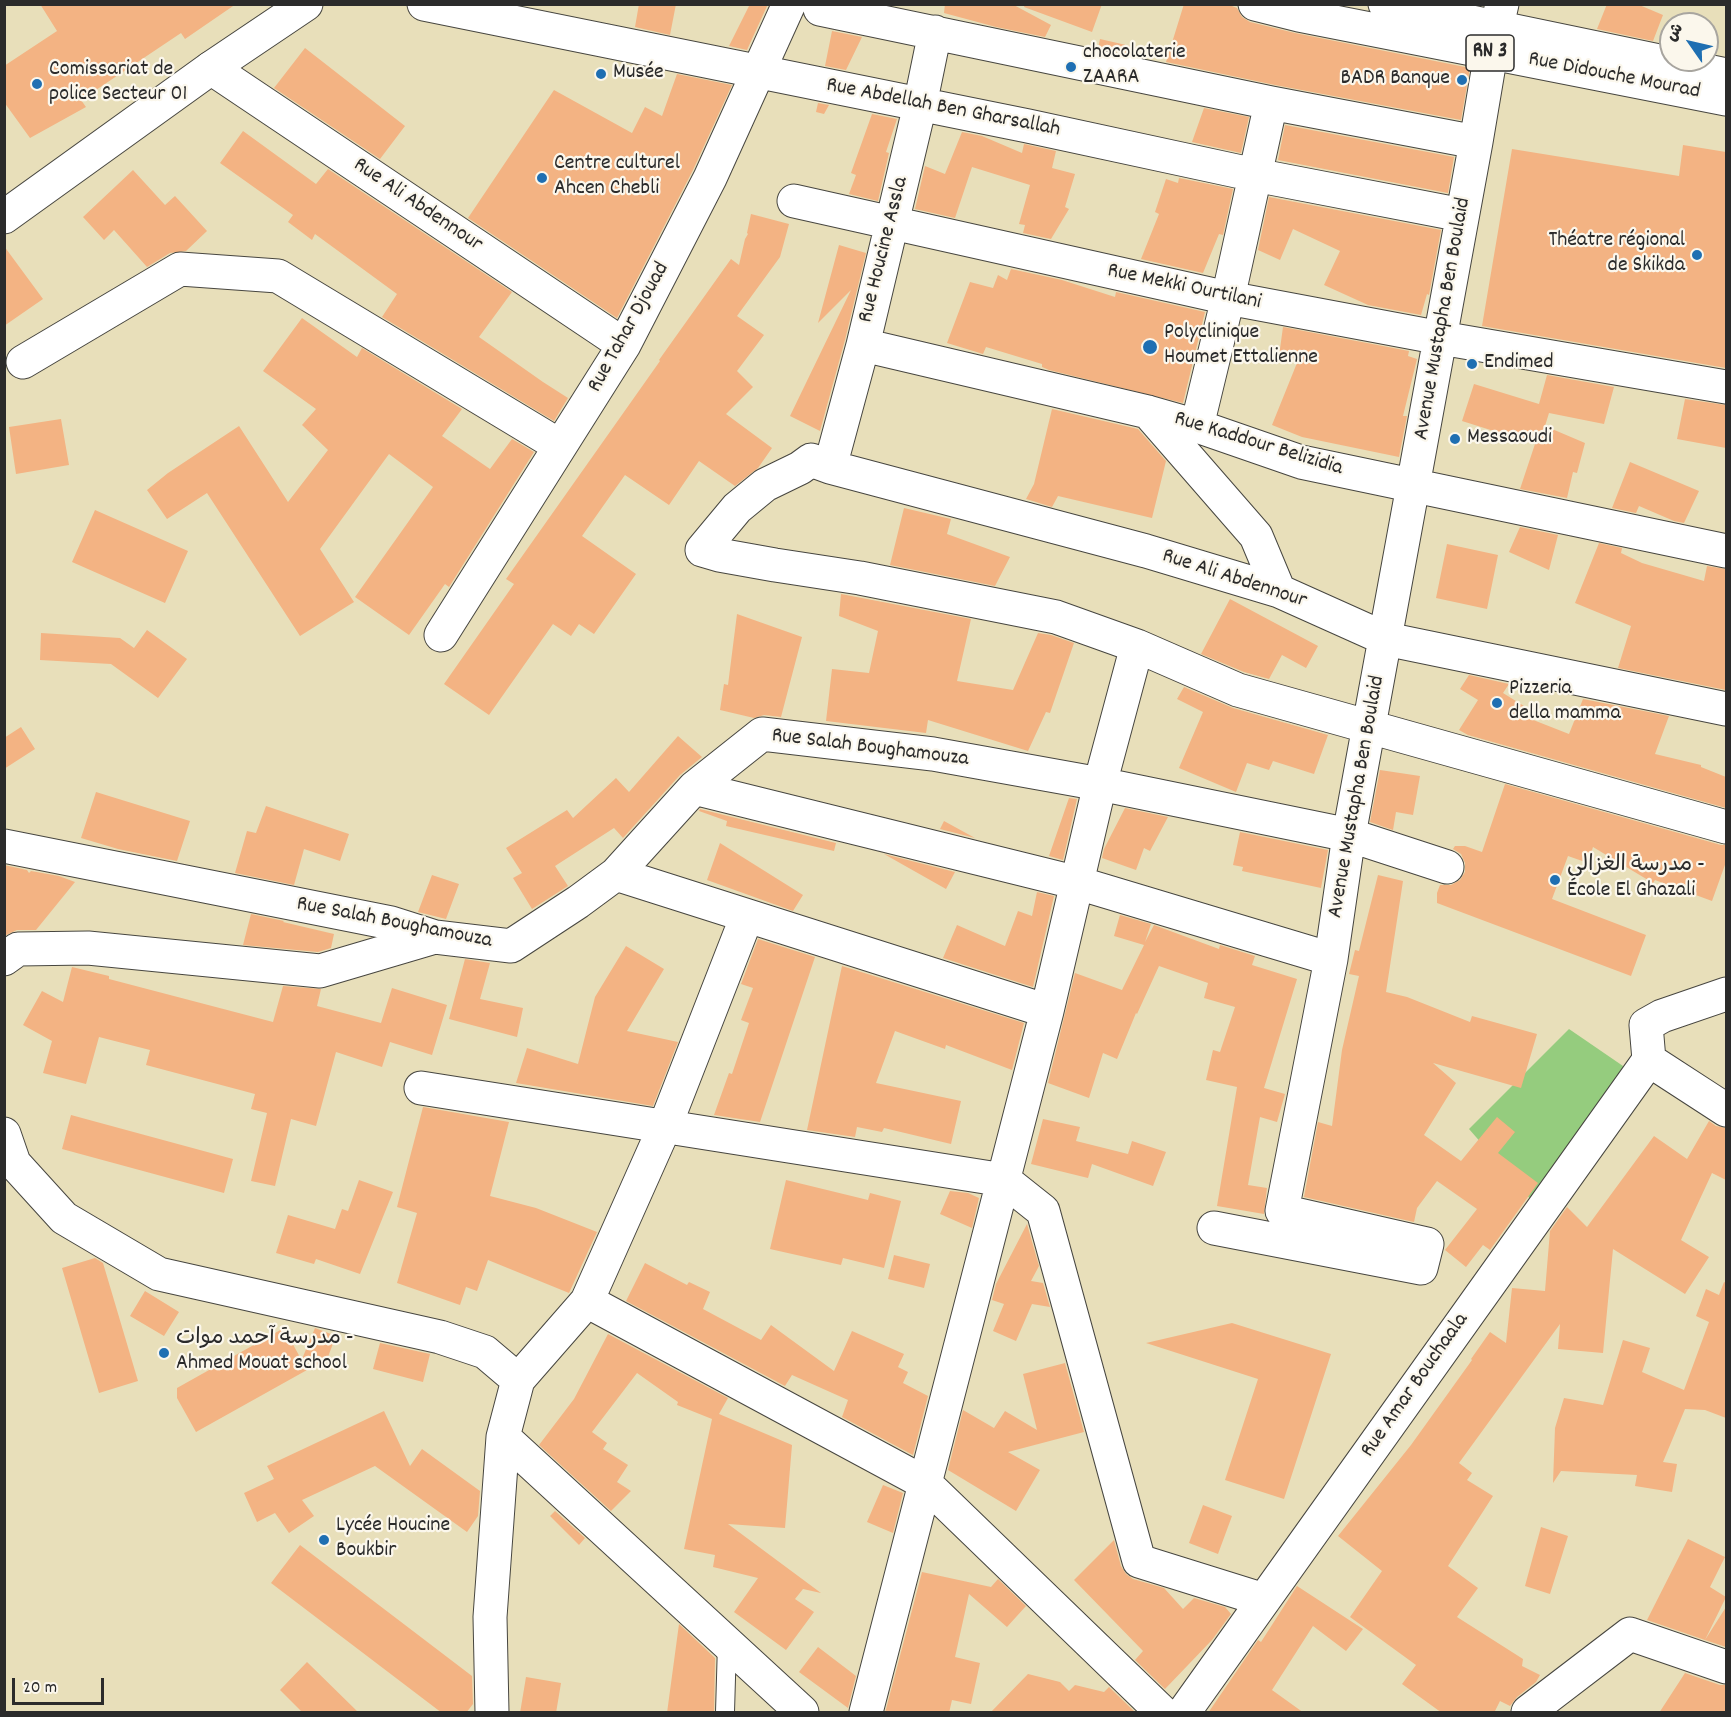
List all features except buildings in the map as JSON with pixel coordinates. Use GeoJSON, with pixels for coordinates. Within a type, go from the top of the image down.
{"type":"FeatureCollection","features":[{"type":"Feature","properties":{"kind":"street"},"geometry":{"type":"LineString","coordinates":[[4,217],[211,68],[306,4]]}},
{"type":"Feature","properties":{"kind":"street","name":"Rue Abdellah Ben Gharsallah"},"geometry":{"type":"LineString","coordinates":[[424,4],[1028,126],[1255,175],[1462,215]]}},
{"type":"Feature","properties":{"kind":"street","name":"Rue Didouche Mourad"},"geometry":{"type":"LineString","coordinates":[[1255,4],[1299,15],[1497,28],[1726,99]]}},
{"type":"Feature","properties":{"kind":"street","name":"Rue Didouche Mourad"},"geometry":{"type":"LineString","coordinates":[[1385,4],[1726,75]]}},
{"type":"Feature","properties":{"kind":"street"},"geometry":{"type":"LineString","coordinates":[[804,7],[935,32],[1271,103],[1476,142]]}},
{"type":"Feature","properties":{"kind":"street","name":"Rue Tahar Djouad"},"geometry":{"type":"LineString","coordinates":[[441,635],[624,345],[710,178],[758,72],[804,7]]}},
{"type":"Feature","properties":{"kind":"street","name":"Avenue Mustapha Ben Boulaid"},"geometry":{"type":"LineString","coordinates":[[1214,1227],[1422,1268],[1427,1244],[1282,1211],[1331,959],[1349,835],[1497,28]]}},
{"type":"Feature","properties":{"kind":"street","name":"Rue Houcine Assla"},"geometry":{"type":"LineString","coordinates":[[820,464],[862,345],[920,105],[935,32]]}},
{"type":"Feature","properties":{"kind":"street","name":"Rue Ali Abdennour"},"geometry":{"type":"LineString","coordinates":[[211,68],[624,345]]}},
{"type":"Feature","properties":{"kind":"street"},"geometry":{"type":"LineString","coordinates":[[1197,426],[1271,103]]}},
{"type":"Feature","properties":{"kind":"street","name":"Rue Mekki Ourtilani"},"geometry":{"type":"LineString","coordinates":[[794,201],[1228,298],[1441,338],[1726,387]]}},
{"type":"Feature","properties":{"kind":"street"},"geometry":{"type":"LineString","coordinates":[[23,363],[180,269],[278,276],[560,446]]}},
{"type":"Feature","properties":{"kind":"street","name":"Rue Kaddour Belizidia"},"geometry":{"type":"LineString","coordinates":[[862,345],[1148,412],[1197,426],[1301,462],[1726,551]]}},
{"type":"Feature","properties":{"kind":"street"},"geometry":{"type":"LineString","coordinates":[[1148,412],[1256,536],[1279,591]]}},
{"type":"Feature","properties":{"kind":"street"},"geometry":{"type":"LineString","coordinates":[[820,464],[800,468],[765,485],[737,508],[702,550],[719,555],[883,582],[1056,617],[1137,646],[1238,690],[1726,827]]}},
{"type":"Feature","properties":{"kind":"street","name":"Rue Ali Abdennour"},"geometry":{"type":"LineString","coordinates":[[820,464],[1146,551],[1279,591],[1386,639],[1726,709]]}},
{"type":"Feature","properties":{"kind":"street"},"geometry":{"type":"LineString","coordinates":[[866,1713],[1047,1011],[1100,784],[1137,646]]}},
{"type":"Feature","properties":{"kind":"street","name":"Rue Salah Boughamouza"},"geometry":{"type":"LineString","coordinates":[[4,846],[391,923],[435,936],[511,946],[616,874],[694,788],[762,734],[933,754],[1100,784],[1349,835],[1447,867]]}},
{"type":"Feature","properties":{"kind":"street"},"geometry":{"type":"LineString","coordinates":[[694,788],[1078,883],[1331,959]]}},
{"type":"Feature","properties":{"kind":"street"},"geometry":{"type":"LineString","coordinates":[[616,874],[1047,1011]]}},
{"type":"Feature","properties":{"kind":"street"},"geometry":{"type":"LineString","coordinates":[[492,1713],[490,1617],[502,1437],[518,1380],[587,1301],[665,1126],[747,916]]}},
{"type":"Feature","properties":{"kind":"street"},"geometry":{"type":"LineString","coordinates":[[4,959],[18,949],[88,948],[320,971],[435,936]]}},
{"type":"Feature","properties":{"kind":"street"},"geometry":{"type":"LineString","coordinates":[[1726,994],[1662,1016],[1646,1025],[1649,1060],[1726,1110]]}},
{"type":"Feature","properties":{"kind":"street","name":"Rue Amar Bouchaala"},"geometry":{"type":"LineString","coordinates":[[1184,1713],[1649,1060]]}},
{"type":"Feature","properties":{"kind":"street"},"geometry":{"type":"LineString","coordinates":[[421,1088],[1004,1180],[1043,1211],[1139,1561],[1264,1600]]}},
{"type":"Feature","properties":{"kind":"street"},"geometry":{"type":"LineString","coordinates":[[8,1159],[64,1218],[159,1274],[440,1337],[485,1352],[518,1380]]}},
{"type":"Feature","properties":{"kind":"street"},"geometry":{"type":"LineString","coordinates":[[587,1301],[925,1484],[1162,1713]]}},
{"type":"Feature","properties":{"kind":"street"},"geometry":{"type":"LineString","coordinates":[[502,1437],[802,1713]]}},
{"type":"Feature","properties":{"kind":"street"},"geometry":{"type":"LineString","coordinates":[[1528,1713],[1630,1634],[1726,1667]]}},
{"type":"Feature","properties":{"kind":"lane"},"geometry":{"type":"LineString","coordinates":[[725,1713],[727,1644]]}},
{"type":"Feature","properties":{"kind":"green space"},"geometry":{"type":"Polygon","coordinates":[[[1569,1029],[1623,1066],[1622,1084],[1532,1201],[1469,1129],[1569,1029]]]}},
{"type":"Feature","properties":{"kind":"place","name":"chocolaterie ZAARA"},"geometry":{"type":"Point","coordinates":[1071,67]}},
{"type":"Feature","properties":{"kind":"place","name":"Musée"},"geometry":{"type":"Point","coordinates":[601,74]}},
{"type":"Feature","properties":{"kind":"place","name":"BADR Banque"},"geometry":{"type":"Point","coordinates":[1462,80]}},
{"type":"Feature","properties":{"kind":"place","name":"Comissariat de police Secteur 01"},"geometry":{"type":"Point","coordinates":[37,84]}},
{"type":"Feature","properties":{"kind":"place","name":"Centre culturel Ahcen Chebli"},"geometry":{"type":"Point","coordinates":[542,178]}},
{"type":"Feature","properties":{"kind":"place","name":"Théatre régional de Skikda"},"geometry":{"type":"Point","coordinates":[1697,255]}},
{"type":"Feature","properties":{"kind":"place","name":"Polyclinique Houmet Ettalienne"},"geometry":{"type":"Point","coordinates":[1150,347]}},
{"type":"Feature","properties":{"kind":"place","name":"Endimed"},"geometry":{"type":"Point","coordinates":[1472,364]}},
{"type":"Feature","properties":{"kind":"place","name":"Messaoudi"},"geometry":{"type":"Point","coordinates":[1455,439]}},
{"type":"Feature","properties":{"kind":"place","name":"Pizzeria della mamma"},"geometry":{"type":"Point","coordinates":[1497,703]}},
{"type":"Feature","properties":{"kind":"place","name":"مدرسة الغزالي - École El Ghazali"},"geometry":{"type":"Point","coordinates":[1555,880]}},
{"type":"Feature","properties":{"kind":"place","name":"مدرسة آحمد موات - Ahmed Mouat school"},"geometry":{"type":"Point","coordinates":[164,1353]}},
{"type":"Feature","properties":{"kind":"place","name":"Lycée Houcine Boukbir"},"geometry":{"type":"Point","coordinates":[324,1540]}}]}
